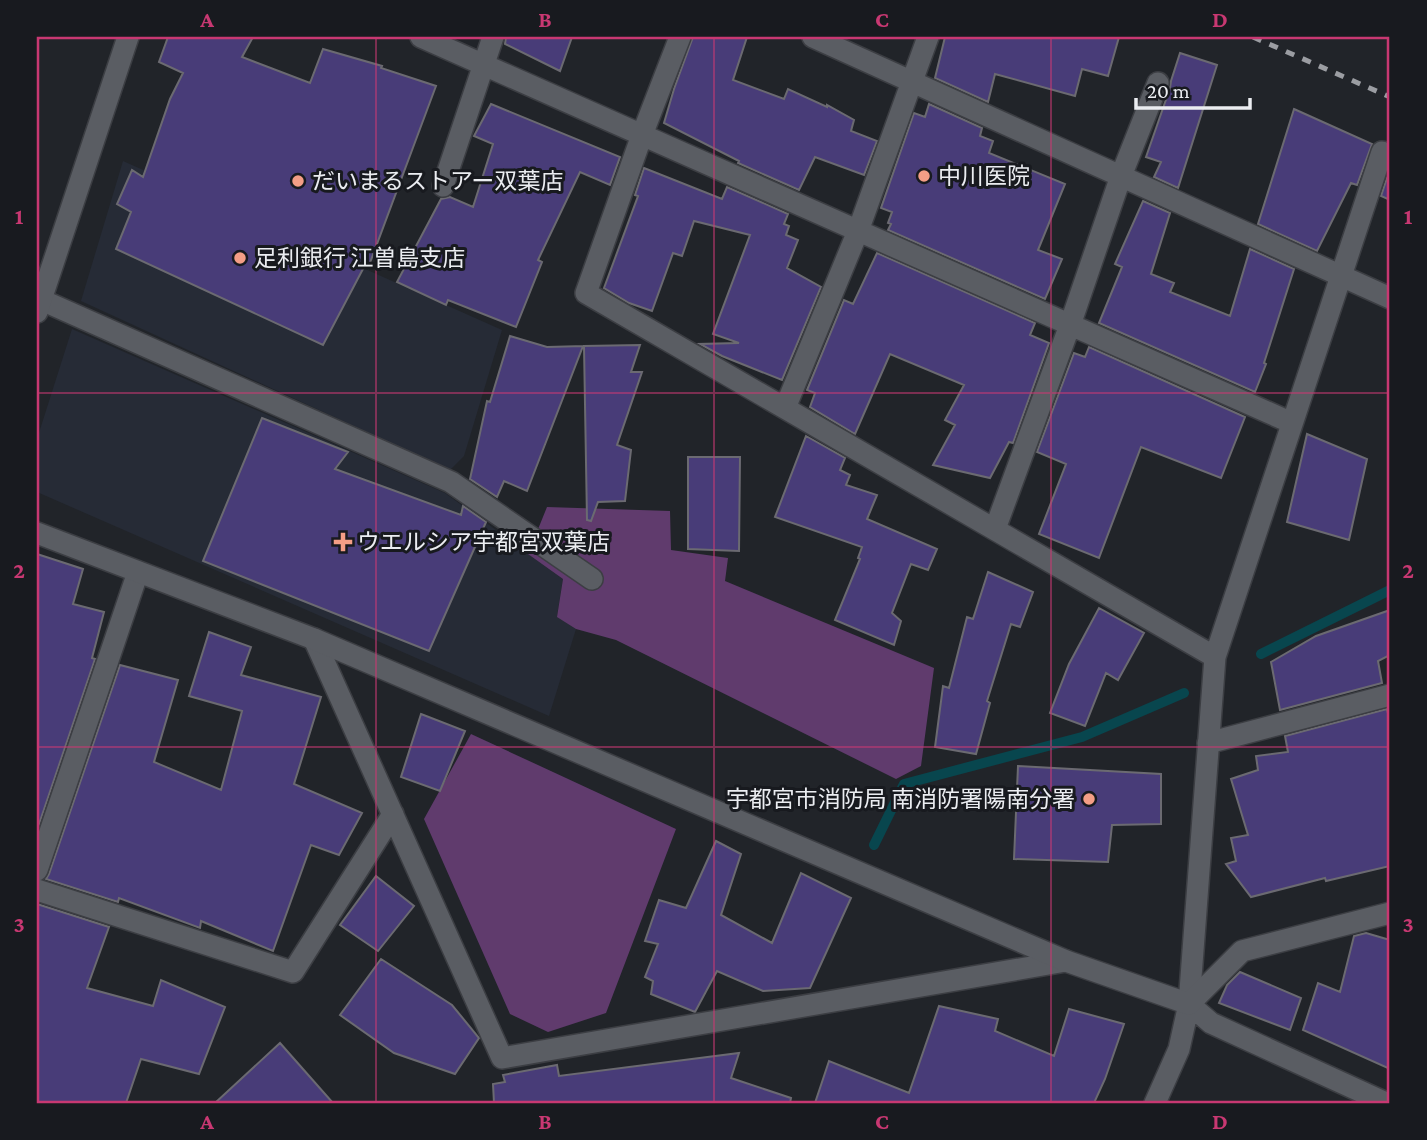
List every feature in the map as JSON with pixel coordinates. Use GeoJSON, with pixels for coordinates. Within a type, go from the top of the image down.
{"type":"FeatureCollection","features":[{"type":"Feature","properties":{"kind":"street"},"geometry":{"type":"LineString","coordinates":[[128,37],[38,303],[451,482],[592,579]]}},
{"type":"Feature","properties":{"kind":"street"},"geometry":{"type":"LineString","coordinates":[[421,37],[1292,423]]}},
{"type":"Feature","properties":{"kind":"street"},"geometry":{"type":"LineString","coordinates":[[443,186],[493,37]]}},
{"type":"Feature","properties":{"kind":"street"},"geometry":{"type":"LineString","coordinates":[[680,37],[586,293],[1215,657]]}},
{"type":"Feature","properties":{"kind":"street"},"geometry":{"type":"LineString","coordinates":[[813,37],[1390,298]]}},
{"type":"Feature","properties":{"kind":"street"},"geometry":{"type":"LineString","coordinates":[[785,408],[858,231],[928,37]]}},
{"type":"Feature","properties":{"kind":"street"},"geometry":{"type":"LineString","coordinates":[[995,529],[1121,176],[1158,83]]}},
{"type":"Feature","properties":{"kind":"street"},"geometry":{"type":"LineString","coordinates":[[1155,1103],[1179,1049],[1189,1004],[1215,657],[1382,152]]}},
{"type":"Feature","properties":{"kind":"street"},"geometry":{"type":"LineString","coordinates":[[37,533],[314,639],[1066,961],[1189,1004],[1211,1023],[1382,1102]]}},
{"type":"Feature","properties":{"kind":"street"},"geometry":{"type":"LineString","coordinates":[[37,870],[138,572]]}},
{"type":"Feature","properties":{"kind":"street"},"geometry":{"type":"LineString","coordinates":[[314,639],[502,1059],[1066,961]]}},
{"type":"Feature","properties":{"kind":"street"},"geometry":{"type":"LineString","coordinates":[[1208,743],[1390,695]]}},
{"type":"Feature","properties":{"kind":"street"},"geometry":{"type":"LineString","coordinates":[[37,890],[293,972],[393,814]]}},
{"type":"Feature","properties":{"kind":"street"},"geometry":{"type":"LineString","coordinates":[[1189,1004],[1242,951],[1390,913]]}},
{"type":"Feature","properties":{"kind":"shaded area"},"geometry":{"type":"Polygon","coordinates":[[[123,161],[502,330],[464,456],[450,470],[81,301],[123,161]]]}},
{"type":"Feature","properties":{"kind":"shaded area"},"geometry":{"type":"Polygon","coordinates":[[[72,329],[445,493],[563,579],[557,616],[576,629],[549,716],[37,492],[37,439],[72,329]]]}},
{"type":"Feature","properties":{"kind":"shaded area"},"geometry":{"type":"Polygon","coordinates":[[[547,507],[670,511],[671,550],[728,558],[725,581],[934,668],[921,766],[896,779],[616,640],[576,629],[557,617],[563,579],[528,554],[547,507]]]}},
{"type":"Feature","properties":{"kind":"shaded area"},"geometry":{"type":"Polygon","coordinates":[[[471,734],[676,829],[606,1013],[548,1032],[510,1014],[424,819],[471,734]]]}},
{"type":"Feature","properties":{"kind":"building"},"geometry":{"type":"Polygon","coordinates":[[[168,37],[253,37],[242,57],[310,83],[323,49],[382,66],[381,68],[436,86],[368,268],[364,267],[323,345],[116,249],[131,212],[117,204],[132,170],[143,177],[170,99],[183,73],[159,62],[168,37]]]}},
{"type":"Feature","properties":{"kind":"building"},"geometry":{"type":"Polygon","coordinates":[[[506,37],[572,37],[560,71],[505,44],[506,37]]]}},
{"type":"Feature","properties":{"kind":"building"},"geometry":{"type":"Polygon","coordinates":[[[693,37],[747,37],[733,80],[784,99],[788,89],[854,120],[851,131],[877,141],[864,175],[815,157],[799,190],[738,163],[739,161],[664,123],[693,37]]]}},
{"type":"Feature","properties":{"kind":"building"},"geometry":{"type":"Polygon","coordinates":[[[945,37],[1119,37],[1108,76],[1082,69],[1075,96],[995,74],[988,102],[935,78],[945,37]]]}},
{"type":"Feature","properties":{"kind":"building"},"geometry":{"type":"Polygon","coordinates":[[[1180,53],[1217,65],[1178,188],[1154,177],[1161,162],[1146,157],[1180,53]]]}},
{"type":"Feature","properties":{"kind":"building"},"geometry":{"type":"Polygon","coordinates":[[[491,104],[620,157],[610,185],[580,172],[538,260],[542,262],[516,327],[448,300],[446,305],[397,282],[441,199],[450,197],[473,207],[493,144],[474,136],[491,104]]]}},
{"type":"Feature","properties":{"kind":"building"},"geometry":{"type":"Polygon","coordinates":[[[929,104],[982,128],[980,136],[993,141],[989,153],[1065,184],[1038,250],[1062,259],[1045,299],[888,230],[892,212],[881,208],[914,113],[925,117],[929,104]]]}},
{"type":"Feature","properties":{"kind":"building"},"geometry":{"type":"Polygon","coordinates":[[[1294,109],[1372,144],[1357,185],[1351,183],[1317,251],[1258,224],[1294,109]]]}},
{"type":"Feature","properties":{"kind":"building"},"geometry":{"type":"Polygon","coordinates":[[[644,168],[722,199],[727,187],[788,214],[784,224],[789,226],[786,235],[798,240],[787,268],[821,287],[782,380],[722,356],[700,344],[739,343],[713,334],[750,235],[694,221],[682,256],[673,253],[652,311],[629,303],[604,288],[638,196],[635,195],[644,168]]]}},
{"type":"Feature","properties":{"kind":"building"},"geometry":{"type":"Polygon","coordinates":[[[1390,169],[1390,200],[1381,196],[1390,169]]]}},
{"type":"Feature","properties":{"kind":"building"},"geometry":{"type":"Polygon","coordinates":[[[1143,201],[1170,213],[1151,274],[1174,283],[1170,292],[1230,316],[1250,249],[1294,269],[1255,392],[1099,323],[1122,267],[1115,264],[1143,201]]]}},
{"type":"Feature","properties":{"kind":"building"},"geometry":{"type":"Polygon","coordinates":[[[877,253],[1035,323],[1030,335],[1049,343],[1013,443],[1009,442],[990,478],[933,465],[955,425],[945,420],[964,385],[890,354],[855,434],[810,407],[815,393],[807,390],[844,300],[853,304],[877,253]]]}},
{"type":"Feature","properties":{"kind":"building"},"geometry":{"type":"Polygon","coordinates":[[[510,336],[547,347],[583,346],[527,491],[504,481],[497,497],[470,479],[487,401],[490,402],[510,336]]]}},
{"type":"Feature","properties":{"kind":"building"},"geometry":{"type":"Polygon","coordinates":[[[640,345],[631,372],[642,372],[617,445],[631,450],[625,501],[598,502],[591,521],[587,520],[584,346],[640,345]]]}},
{"type":"Feature","properties":{"kind":"building"},"geometry":{"type":"Polygon","coordinates":[[[1089,347],[1245,417],[1221,478],[1141,447],[1099,558],[1039,534],[1066,464],[1037,452],[1074,353],[1085,357],[1089,347]]]}},
{"type":"Feature","properties":{"kind":"building","name":"ウエルシア宇都宮双葉店"},"geometry":{"type":"Polygon","coordinates":[[[262,418],[348,452],[335,469],[461,515],[463,506],[486,522],[429,651],[203,561],[262,418]]]}},
{"type":"Feature","properties":{"kind":"building"},"geometry":{"type":"Polygon","coordinates":[[[1307,434],[1367,459],[1349,540],[1287,522],[1307,434]]]}},
{"type":"Feature","properties":{"kind":"building"},"geometry":{"type":"Polygon","coordinates":[[[806,436],[845,458],[840,470],[850,475],[846,485],[877,495],[867,519],[937,549],[928,570],[911,564],[892,613],[901,621],[894,645],[835,620],[860,559],[858,558],[862,547],[775,517],[806,436]]]}},
{"type":"Feature","properties":{"kind":"building"},"geometry":{"type":"Polygon","coordinates":[[[688,457],[740,457],[739,551],[688,549],[688,457]]]}},
{"type":"Feature","properties":{"kind":"building"},"geometry":{"type":"Polygon","coordinates":[[[37,554],[83,569],[73,604],[104,612],[92,658],[95,659],[37,830],[37,554]]]}},
{"type":"Feature","properties":{"kind":"building"},"geometry":{"type":"Polygon","coordinates":[[[988,572],[1033,592],[1020,627],[1011,624],[987,701],[990,703],[976,754],[935,747],[943,686],[949,688],[967,617],[973,619],[988,572]]]}},
{"type":"Feature","properties":{"kind":"building"},"geometry":{"type":"Polygon","coordinates":[[[1099,608],[1144,633],[1118,680],[1106,673],[1085,726],[1050,713],[1069,664],[1099,608]]]}},
{"type":"Feature","properties":{"kind":"building"},"geometry":{"type":"Polygon","coordinates":[[[1390,610],[1390,655],[1378,661],[1382,683],[1280,710],[1271,662],[1316,636],[1390,610]]]}},
{"type":"Feature","properties":{"kind":"building"},"geometry":{"type":"Polygon","coordinates":[[[209,632],[251,647],[241,675],[321,697],[294,784],[362,813],[339,855],[311,845],[273,951],[201,921],[200,928],[119,898],[118,902],[46,879],[120,665],[178,680],[154,762],[221,790],[242,711],[189,696],[209,632]]]}},
{"type":"Feature","properties":{"kind":"building"},"geometry":{"type":"Polygon","coordinates":[[[1387,709],[1390,723],[1390,866],[1326,881],[1325,878],[1251,897],[1226,864],[1236,861],[1231,838],[1248,835],[1231,779],[1258,770],[1256,756],[1288,752],[1285,736],[1387,709]]]}},
{"type":"Feature","properties":{"kind":"building"},"geometry":{"type":"Polygon","coordinates":[[[421,714],[465,731],[440,791],[401,777],[421,714]]]}},
{"type":"Feature","properties":{"kind":"building","name":"宇都宮市消防局 南消防署陽南分署"},"geometry":{"type":"Polygon","coordinates":[[[1018,766],[1161,774],[1161,824],[1112,825],[1108,862],[1014,859],[1018,766]]]}},
{"type":"Feature","properties":{"kind":"building"},"geometry":{"type":"Polygon","coordinates":[[[716,841],[741,854],[721,915],[772,943],[801,873],[851,898],[810,988],[763,991],[717,971],[695,1012],[651,994],[653,981],[645,977],[658,944],[645,941],[659,900],[686,908],[716,841]]]}},
{"type":"Feature","properties":{"kind":"building"},"geometry":{"type":"Polygon","coordinates":[[[376,876],[414,906],[378,951],[340,925],[376,876]]]}},
{"type":"Feature","properties":{"kind":"building"},"geometry":{"type":"Polygon","coordinates":[[[37,904],[109,927],[87,988],[153,1006],[161,980],[225,1007],[199,1074],[141,1059],[126,1103],[37,1103],[37,904]]]}},
{"type":"Feature","properties":{"kind":"building"},"geometry":{"type":"Polygon","coordinates":[[[1366,933],[1390,940],[1390,1069],[1303,1030],[1318,983],[1340,992],[1354,936],[1366,933]]]}},
{"type":"Feature","properties":{"kind":"building"},"geometry":{"type":"Polygon","coordinates":[[[381,959],[452,1005],[479,1038],[455,1074],[394,1053],[340,1015],[381,959]]]}},
{"type":"Feature","properties":{"kind":"building"},"geometry":{"type":"Polygon","coordinates":[[[1240,972],[1301,998],[1290,1030],[1219,1003],[1227,985],[1240,972]]]}},
{"type":"Feature","properties":{"kind":"building"},"geometry":{"type":"Polygon","coordinates":[[[939,1006],[998,1019],[995,1031],[1054,1056],[1069,1009],[1124,1024],[1094,1103],[815,1103],[829,1061],[909,1093],[939,1006]]]}},
{"type":"Feature","properties":{"kind":"building"},"geometry":{"type":"Polygon","coordinates":[[[280,1043],[333,1103],[215,1103],[280,1043]]]}},
{"type":"Feature","properties":{"kind":"building"},"geometry":{"type":"Polygon","coordinates":[[[739,1053],[731,1078],[791,1098],[790,1103],[494,1103],[493,1084],[505,1082],[503,1075],[557,1065],[559,1076],[739,1053]]]}},
{"type":"Feature","properties":{"kind":"waterway"},"geometry":{"type":"LineString","coordinates":[[1261,654],[1390,590]]}},
{"type":"Feature","properties":{"kind":"waterway"},"geometry":{"type":"LineString","coordinates":[[874,845],[904,784],[1082,737],[1184,693]]}},
{"type":"Feature","properties":{"kind":"railway"},"geometry":{"type":"LineString","coordinates":[[1253,37],[1390,97]]}},
{"type":"Feature","properties":{"kind":"place","name":"中川医院"},"geometry":{"type":"Point","coordinates":[924,176]}},
{"type":"Feature","properties":{"kind":"place","name":"だいまるストアー双葉店"},"geometry":{"type":"Point","coordinates":[298,181]}},
{"type":"Feature","properties":{"kind":"place","name":"足利銀行 江曽島支店"},"geometry":{"type":"Point","coordinates":[240,258]}},
{"type":"Feature","properties":{"kind":"place","name":"ウエルシア宇都宮双葉店"},"geometry":{"type":"Point","coordinates":[343,542]}},
{"type":"Feature","properties":{"kind":"place","name":"宇都宮市消防局 南消防署陽南分署"},"geometry":{"type":"Point","coordinates":[1089,799]}}]}
